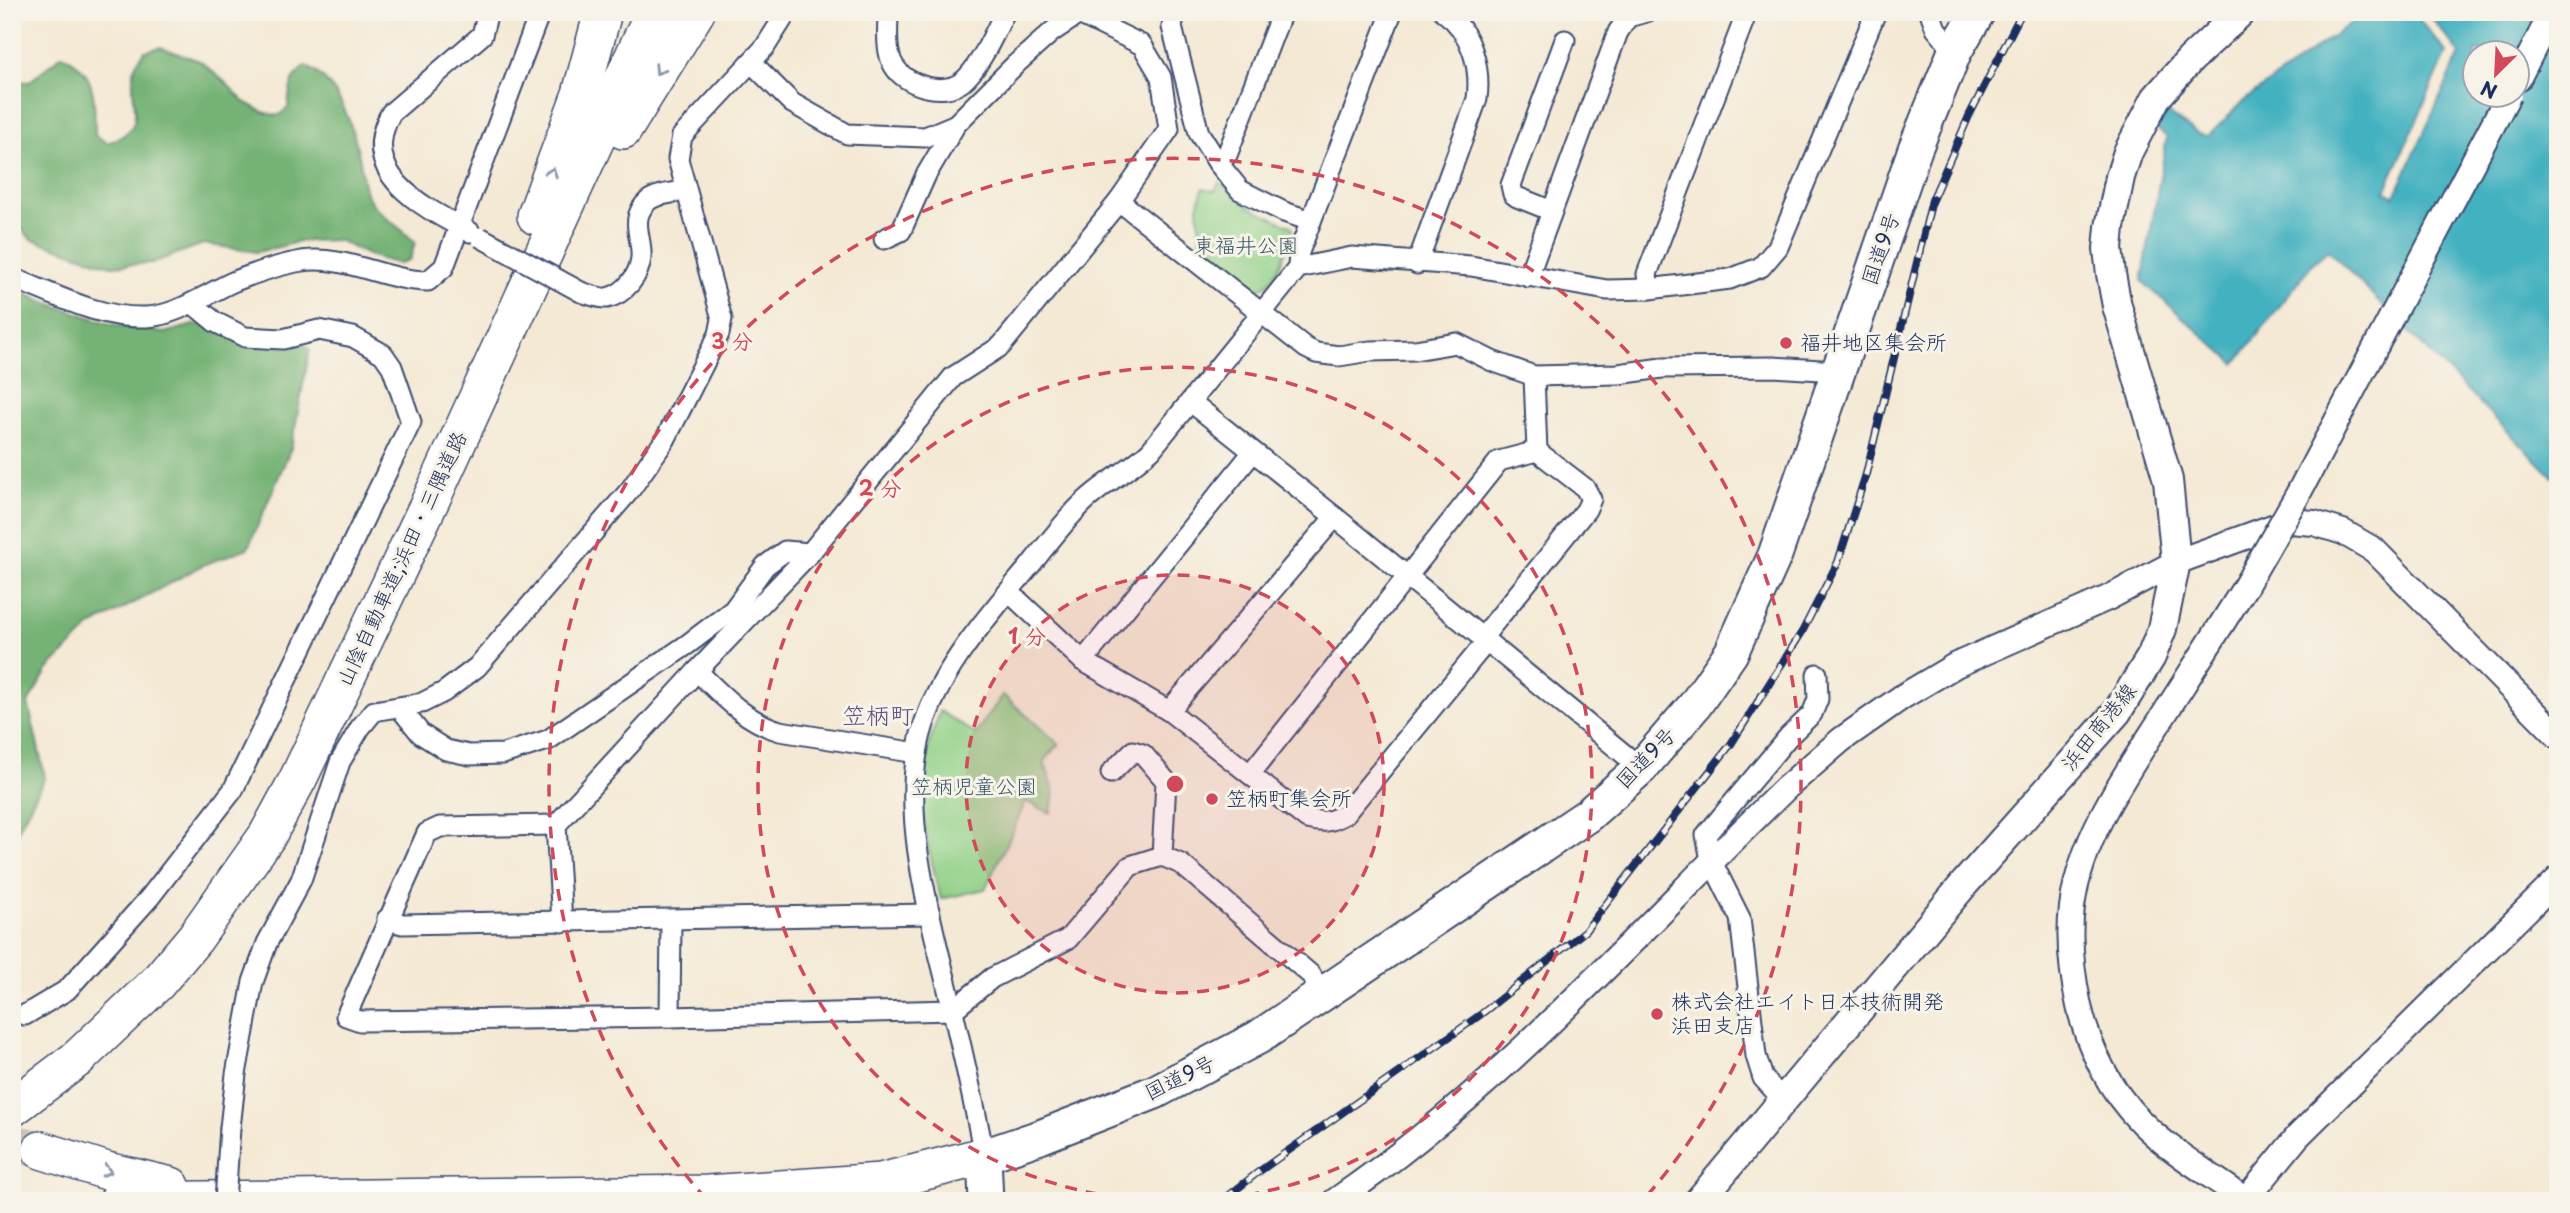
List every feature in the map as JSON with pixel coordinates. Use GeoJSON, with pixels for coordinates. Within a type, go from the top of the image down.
{"type":"FeatureCollection","features":[{"type":"Feature","properties":{"kind":"highway"},"geometry":{"type":"LineString","coordinates":[[436,489],[581,94],[603,12]]}},
{"type":"Feature","properties":{"kind":"highway","name":"山陰自動車道;浜田・三隅道路"},"geometry":{"type":"LineString","coordinates":[[12,1108],[77,1059],[157,983],[195,938],[267,836],[298,779],[436,489],[654,12]]}},
{"type":"Feature","properties":{"kind":"highway"},"geometry":{"type":"LineString","coordinates":[[532,278],[580,214],[632,113],[696,12]]}},
{"type":"Feature","properties":{"kind":"highway","name":"国道9号"},"geometry":{"type":"LineString","coordinates":[[984,1156],[1155,1092],[1205,1068],[1259,1037],[1588,815],[1641,768],[1695,705],[1731,653],[1775,555],[1914,149],[1955,51],[1978,12]]}},
{"type":"Feature","properties":{"kind":"highway","name":"山陰自動車道;浜田・三隅道路"},"geometry":{"type":"LineString","coordinates":[[12,1095],[77,1059]]}},
{"type":"Feature","properties":{"kind":"highway"},"geometry":{"type":"LineString","coordinates":[[41,1150],[158,1184],[272,1200]]}},
{"type":"Feature","properties":{"kind":"highway"},"geometry":{"type":"LineString","coordinates":[[118,1201],[708,1194],[881,1182],[984,1156],[986,1201]]}},
{"type":"Feature","properties":{"kind":"main road","name":"浜田商港線"},"geometry":{"type":"LineString","coordinates":[[1699,1201],[1965,883],[2117,712],[2151,657],[2162,629],[2176,562],[2168,480],[2113,285],[2108,249],[2110,226],[2128,152],[2156,98],[2190,60],[2241,12]]}},
{"type":"Feature","properties":{"kind":"street"},"geometry":{"type":"LineString","coordinates":[[488,12],[482,35],[391,113],[381,130],[384,160],[391,179],[424,207],[580,292],[606,299],[625,290],[638,273],[641,256],[636,231],[641,210],[650,199],[685,191]]}},
{"type":"Feature","properties":{"kind":"street"},"geometry":{"type":"LineString","coordinates":[[12,278],[91,309],[118,315],[147,317],[192,303],[236,281],[300,261],[330,260],[412,281],[428,281],[443,267],[540,12]]}},
{"type":"Feature","properties":{"kind":"street"},"geometry":{"type":"LineString","coordinates":[[225,1201],[236,1074],[253,982],[267,943],[301,880],[340,762],[360,728],[374,711],[422,703],[443,692],[477,667],[630,491],[665,440],[719,334],[722,319],[685,191],[678,159],[681,136],[765,47],[787,12]]}},
{"type":"Feature","properties":{"kind":"street"},"geometry":{"type":"LineString","coordinates":[[888,12],[888,46],[894,66],[911,82],[932,90],[961,83],[978,62],[1005,12]]}},
{"type":"Feature","properties":{"kind":"street"},"geometry":{"type":"LineString","coordinates":[[1175,12],[1172,27],[1199,133],[1218,163],[1240,190],[1284,212],[1311,221]]}},
{"type":"Feature","properties":{"kind":"street"},"geometry":{"type":"LineString","coordinates":[[1218,163],[1227,155],[1282,12]]}},
{"type":"Feature","properties":{"kind":"street"},"geometry":{"type":"LineString","coordinates":[[984,1156],[930,914],[913,810],[917,753],[927,716],[946,678],[1009,592],[1078,508],[1101,488],[1139,462],[1191,402],[1298,268],[1299,252],[1392,12]]}},
{"type":"Feature","properties":{"kind":"street"},"geometry":{"type":"LineString","coordinates":[[1417,264],[1477,99],[1479,86],[1475,57],[1469,42],[1461,28],[1444,12]]}},
{"type":"Feature","properties":{"kind":"street"},"geometry":{"type":"LineString","coordinates":[[1528,276],[1618,32],[1628,18],[1646,12]]}},
{"type":"Feature","properties":{"kind":"street"},"geometry":{"type":"LineString","coordinates":[[1649,289],[1647,274],[1746,12]]}},
{"type":"Feature","properties":{"kind":"street"},"geometry":{"type":"LineString","coordinates":[[1298,268],[1352,257],[1471,266],[1607,290],[1649,289],[1730,279],[1761,267],[1778,247],[1876,12]]}},
{"type":"Feature","properties":{"kind":"street"},"geometry":{"type":"LineString","coordinates":[[1930,12],[1936,29],[1955,51]]}},
{"type":"Feature","properties":{"kind":"street"},"geometry":{"type":"LineString","coordinates":[[2532,51],[2552,12]]}},
{"type":"Feature","properties":{"kind":"street"},"geometry":{"type":"LineString","coordinates":[[884,239],[901,231],[926,175],[956,124],[1053,31],[1079,14],[1142,45],[1161,77],[1169,129],[1119,201],[1000,346],[953,377],[810,553],[556,825],[432,829],[424,839],[387,919],[346,1016],[360,1021],[953,1010],[992,978],[1069,939],[1130,866],[1163,856],[1181,864],[1311,975],[1322,996]]}},
{"type":"Feature","properties":{"kind":"street"},"geometry":{"type":"LineString","coordinates":[[1552,211],[1517,197],[1513,194],[1511,185],[1565,40]]}},
{"type":"Feature","properties":{"kind":"street"},"geometry":{"type":"LineString","coordinates":[[751,62],[792,103],[847,134],[925,137],[956,124]]}},
{"type":"Feature","properties":{"kind":"street"},"geometry":{"type":"LineString","coordinates":[[2502,108],[2297,496],[2245,587],[2118,787],[2099,822],[2079,876],[2072,906],[2070,944],[2074,984],[2083,1023],[2097,1061],[2139,1120],[2171,1149],[2246,1200],[2298,1136],[2558,879]]}},
{"type":"Feature","properties":{"kind":"street"},"geometry":{"type":"LineString","coordinates":[[1119,201],[1306,348],[1316,353],[1339,356],[1370,351],[1415,350],[1456,343],[1492,361],[1534,376],[1618,374],[1662,368],[1773,367],[1837,371]]}},
{"type":"Feature","properties":{"kind":"street"},"geometry":{"type":"LineString","coordinates":[[25,1015],[67,990],[150,897],[233,790],[411,422],[392,367],[383,354],[353,337],[319,330],[284,339],[245,337],[215,322],[192,303]]}},
{"type":"Feature","properties":{"kind":"street"},"geometry":{"type":"LineString","coordinates":[[1534,376],[1537,451]]}},
{"type":"Feature","properties":{"kind":"street"},"geometry":{"type":"LineString","coordinates":[[1191,402],[1641,768]]}},
{"type":"Feature","properties":{"kind":"street"},"geometry":{"type":"LineString","coordinates":[[1251,773],[1499,461],[1537,451]]}},
{"type":"Feature","properties":{"kind":"street"},"geometry":{"type":"LineString","coordinates":[[1009,592],[1083,661],[1169,711],[1307,819],[1326,822],[1345,814],[1590,505],[1591,499],[1585,488],[1537,451]]}},
{"type":"Feature","properties":{"kind":"street"},"geometry":{"type":"LineString","coordinates":[[1083,661],[1253,452]]}},
{"type":"Feature","properties":{"kind":"street"},"geometry":{"type":"LineString","coordinates":[[1169,711],[1335,517]]}},
{"type":"Feature","properties":{"kind":"street"},"geometry":{"type":"LineString","coordinates":[[1335,1201],[1377,1172],[1462,1104],[1787,786],[1832,747],[1902,697],[1956,664],[2110,597],[2176,562],[2289,521],[2314,523],[2343,532],[2374,550],[2558,736]]}},
{"type":"Feature","properties":{"kind":"street"},"geometry":{"type":"LineString","coordinates":[[400,708],[421,734],[446,750],[469,755],[503,754],[548,740],[688,645],[733,610],[765,566],[785,551],[810,553]]}},
{"type":"Feature","properties":{"kind":"street"},"geometry":{"type":"LineString","coordinates":[[697,671],[742,714],[765,727],[780,732],[917,753]]}},
{"type":"Feature","properties":{"kind":"street"},"geometry":{"type":"LineString","coordinates":[[1784,1101],[1763,1078],[1756,1056],[1740,918],[1711,860],[1706,835],[1789,736],[1812,715],[1818,699],[1817,674]]}},
{"type":"Feature","properties":{"kind":"street"},"geometry":{"type":"LineString","coordinates":[[1111,773],[1133,751],[1143,754],[1166,781],[1163,856]]}},
{"type":"Feature","properties":{"kind":"street"},"geometry":{"type":"LineString","coordinates":[[556,825],[562,922]]}},
{"type":"Feature","properties":{"kind":"street"},"geometry":{"type":"LineString","coordinates":[[387,919],[402,924],[930,914]]}},
{"type":"Feature","properties":{"kind":"street"},"geometry":{"type":"LineString","coordinates":[[670,1017],[671,920]]}},
{"type":"Feature","properties":{"kind":"green space"},"geometry":{"type":"Polygon","coordinates":[[[160,47],[200,61],[243,101],[263,112],[278,116],[288,108],[292,85],[305,66],[326,81],[347,117],[356,143],[366,193],[376,208],[415,243],[410,259],[399,264],[368,255],[338,240],[303,241],[257,252],[203,244],[152,263],[111,266],[31,239],[12,219],[12,81],[29,82],[62,55],[74,62],[82,69],[92,88],[95,135],[107,143],[130,130],[135,113],[135,67],[145,51],[160,47]]]}},
{"type":"Feature","properties":{"kind":"green space","name":"東福井公園"},"geometry":{"type":"Polygon","coordinates":[[[1219,182],[1249,207],[1293,227],[1278,269],[1265,286],[1256,290],[1234,282],[1201,256],[1198,206],[1203,188],[1215,191],[1219,182]]]}},
{"type":"Feature","properties":{"kind":"green space"},"geometry":{"type":"Polygon","coordinates":[[[12,287],[39,300],[110,324],[164,333],[197,324],[281,347],[299,341],[310,349],[291,448],[248,548],[203,565],[91,626],[48,669],[28,703],[45,777],[12,842],[12,287]]]}},
{"type":"Feature","properties":{"kind":"green space","name":"笠柄児童公園"},"geometry":{"type":"Polygon","coordinates":[[[1003,695],[1059,744],[1044,762],[1054,791],[1051,813],[1025,801],[985,889],[941,899],[926,837],[922,806],[922,774],[927,750],[940,711],[975,734],[1003,695]]]}},
{"type":"Feature","properties":{"kind":"water"},"geometry":{"type":"Polygon","coordinates":[[[2366,12],[2413,12],[2447,53],[2385,191],[2395,196],[2460,54],[2427,12],[2558,12],[2558,482],[2328,250],[2313,263],[2235,364],[2142,281],[2167,137],[2152,125],[2163,110],[2198,134],[2208,136],[2245,100],[2366,12]]]}},
{"type":"Feature","properties":{"kind":"tunnel"},"geometry":{"type":"LineString","coordinates":[[12,1144],[41,1150]]}},
{"type":"Feature","properties":{"kind":"railway"},"geometry":{"type":"LineString","coordinates":[[1222,1201],[1257,1173],[1480,1015],[1585,931],[1731,744],[1802,632],[1838,562],[1866,474],[1932,200],[1969,116],[2022,12]]}},
{"type":"Feature","properties":{"kind":"place","name":"福井地区集会所"},"geometry":{"type":"Point","coordinates":[1786,343]}},
{"type":"Feature","properties":{"kind":"place","name":"笠柄町集会所"},"geometry":{"type":"Point","coordinates":[1212,799]}},
{"type":"Feature","properties":{"kind":"place","name":"株式会社エイト日本技術開発 浜田支店"},"geometry":{"type":"Point","coordinates":[1657,1014]}},
{"type":"Feature","properties":{"kind":"district","name":"笠柄町"},"geometry":{"type":"Point","coordinates":[878,716]}}]}
